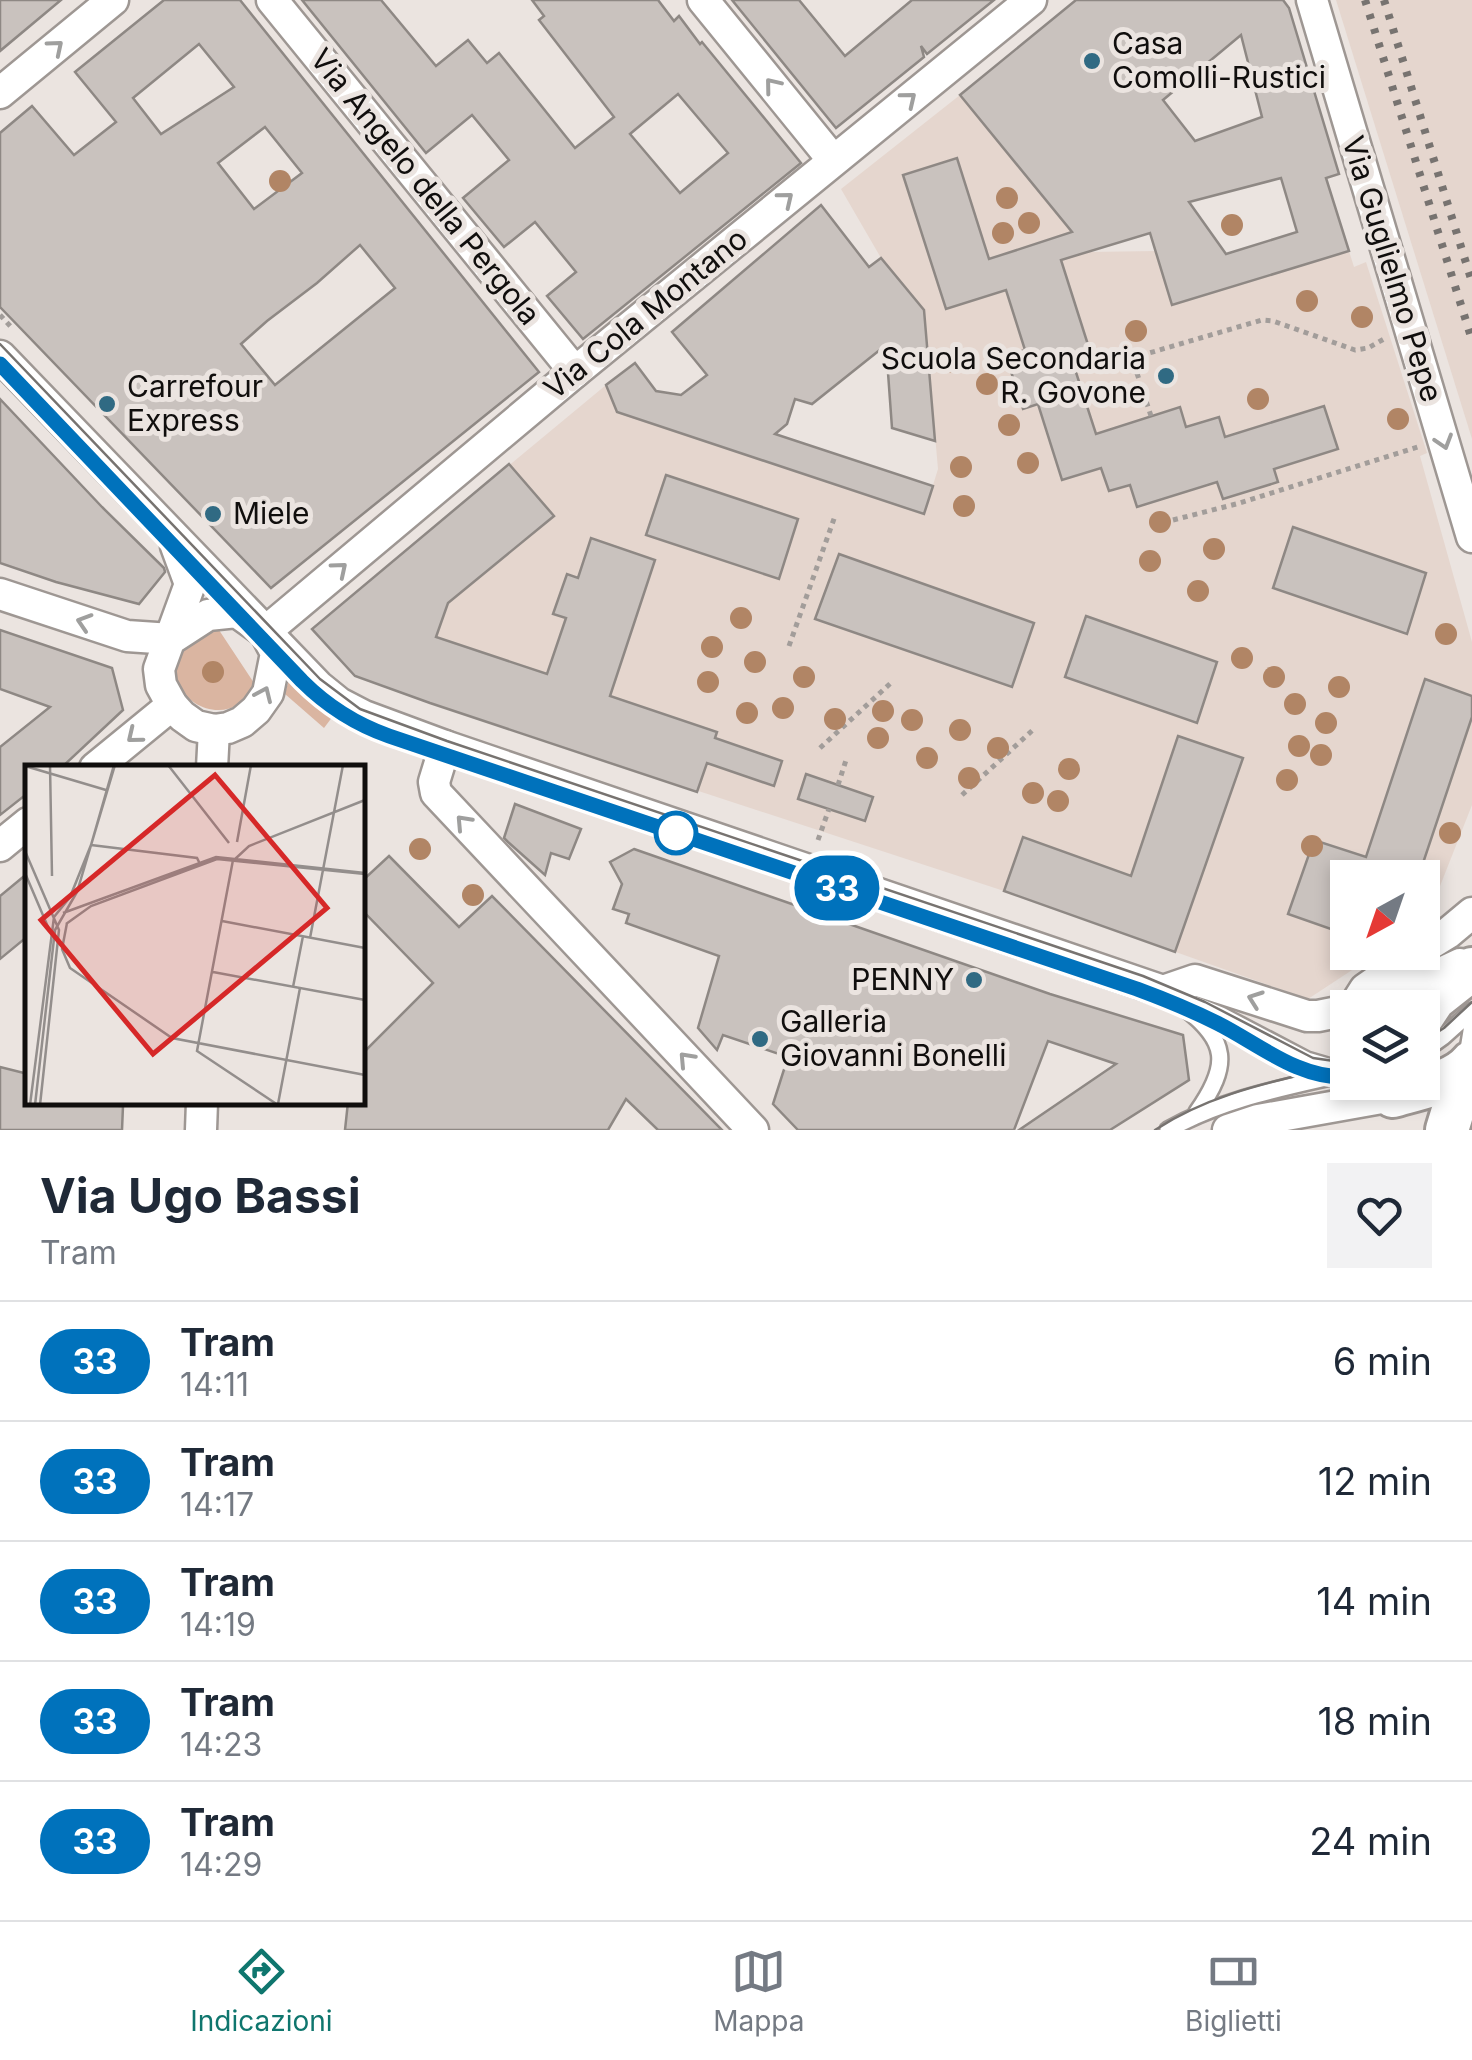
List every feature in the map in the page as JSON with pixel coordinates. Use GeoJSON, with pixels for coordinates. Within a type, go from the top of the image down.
{"type":"FeatureCollection","features":[{"type":"Feature","properties":{"kind":"main road"},"geometry":{"type":"LineString","coordinates":[[1440,995],[1472,969]]}},
{"type":"Feature","properties":{"kind":"main road"},"geometry":{"type":"LineString","coordinates":[[1392,1103],[1468,1066]]}},
{"type":"Feature","properties":{"kind":"main road"},"geometry":{"type":"LineString","coordinates":[[1447,1130],[1468,1066]]}},
{"type":"Feature","properties":{"kind":"street"},"geometry":{"type":"LineString","coordinates":[[0,93],[113,0]]}},
{"type":"Feature","properties":{"kind":"street"},"geometry":{"type":"LineString","coordinates":[[702,0],[833,160]]}},
{"type":"Feature","properties":{"kind":"street","name":"Via Cola Montano"},"geometry":{"type":"LineString","coordinates":[[265,632],[575,372],[1031,0]]}},
{"type":"Feature","properties":{"kind":"street","name":"Via Guglielmo Pepe"},"geometry":{"type":"LineString","coordinates":[[1312,0],[1472,537]]}},
{"type":"Feature","properties":{"kind":"street","name":"Via Angelo della Pergola"},"geometry":{"type":"LineString","coordinates":[[273,1],[575,372]]}},
{"type":"Feature","properties":{"kind":"street"},"geometry":{"type":"LineString","coordinates":[[0,356],[318,686],[364,716],[1163,991],[1194,980],[1307,1016],[1330,1013]]}},
{"type":"Feature","properties":{"kind":"street"},"geometry":{"type":"LineString","coordinates":[[0,594],[128,636],[171,640],[208,615],[237,612],[265,632],[276,653],[268,693],[256,710],[228,728],[196,726],[172,705],[162,686],[159,670],[171,640],[190,584],[169,532]]}},
{"type":"Feature","properties":{"kind":"street"},"geometry":{"type":"LineString","coordinates":[[99,765],[172,705]]}},
{"type":"Feature","properties":{"kind":"street"},"geometry":{"type":"LineString","coordinates":[[212,765],[214,730]]}},
{"type":"Feature","properties":{"kind":"street"},"geometry":{"type":"LineString","coordinates":[[446,746],[434,782],[436,793],[752,1130]]}},
{"type":"Feature","properties":{"kind":"street"},"geometry":{"type":"LineString","coordinates":[[0,846],[25,825]]}},
{"type":"Feature","properties":{"kind":"street"},"geometry":{"type":"LineString","coordinates":[[1440,938],[1472,913]]}},
{"type":"Feature","properties":{"kind":"street"},"geometry":{"type":"LineString","coordinates":[[1404,990],[1472,960]]}},
{"type":"Feature","properties":{"kind":"street"},"geometry":{"type":"LineString","coordinates":[[1364,990],[1392,970]]}},
{"type":"Feature","properties":{"kind":"street"},"geometry":{"type":"LineString","coordinates":[[1228,1130],[1258,1120],[1392,1103]]}},
{"type":"Feature","properties":{"kind":"street"},"geometry":{"type":"LineString","coordinates":[[201,1130],[202,1105]]}},
{"type":"Feature","properties":{"kind":"street"},"geometry":{"type":"LineString","coordinates":[[1258,1120],[1294,1123],[1308,1130]]}},
{"type":"Feature","properties":{"kind":"lane"},"geometry":{"type":"LineString","coordinates":[[1163,991],[1221,1015],[1307,1060],[1330,1067]]}},
{"type":"Feature","properties":{"kind":"lane"},"geometry":{"type":"LineString","coordinates":[[1163,991],[1205,1023],[1216,1041],[1219,1072],[1196,1114]]}},
{"type":"Feature","properties":{"kind":"lane"},"geometry":{"type":"LineString","coordinates":[[1440,1040],[1472,1011]]}},
{"type":"Feature","properties":{"kind":"lane"},"geometry":{"type":"LineString","coordinates":[[1468,1066],[1472,1025]]}},
{"type":"Feature","properties":{"kind":"lane"},"geometry":{"type":"LineString","coordinates":[[1168,1130],[1196,1114],[1330,1076]]}},
{"type":"Feature","properties":{"kind":"path"},"geometry":{"type":"LineString","coordinates":[[1151,416],[1132,358],[1262,320],[1355,350],[1368,348],[1391,335]]}},
{"type":"Feature","properties":{"kind":"path"},"geometry":{"type":"LineString","coordinates":[[1173,520],[1426,445]]}},
{"type":"Feature","properties":{"kind":"path"},"geometry":{"type":"LineString","coordinates":[[789,646],[835,516]]}},
{"type":"Feature","properties":{"kind":"path"},"geometry":{"type":"LineString","coordinates":[[820,748],[893,681]]}},
{"type":"Feature","properties":{"kind":"path"},"geometry":{"type":"LineString","coordinates":[[962,795],[1035,728]]}},
{"type":"Feature","properties":{"kind":"path"},"geometry":{"type":"LineString","coordinates":[[838,784],[847,757]]}},
{"type":"Feature","properties":{"kind":"path"},"geometry":{"type":"LineString","coordinates":[[818,840],[830,809]]}},
{"type":"Feature","properties":{"kind":"shaded area"},"geometry":{"type":"Polygon","coordinates":[[[1336,0],[1472,0],[1472,439],[1336,0]]]}},
{"type":"Feature","properties":{"kind":"shaded area"},"geometry":{"type":"Polygon","coordinates":[[[960,95],[1088,252],[1156,251],[1172,305],[1349,251],[1354,267],[1366,262],[1427,453],[1420,456],[1472,642],[1472,805],[1440,886],[1440,860],[1330,860],[1330,970],[1352,970],[1308,999],[1004,891],[355,676],[312,629],[606,385],[617,412],[924,514],[938,469],[924,310],[881,258],[841,189],[960,95]]]}},
{"type":"Feature","properties":{"kind":"shaded area"},"geometry":{"type":"Polygon","coordinates":[[[215,624],[256,686],[242,702],[225,710],[196,704],[185,694],[175,669],[178,654],[187,641],[215,624]]]}},
{"type":"Feature","properties":{"kind":"shaded area"},"geometry":{"type":"Polygon","coordinates":[[[290,675],[333,716],[324,728],[285,694],[290,675]]]}},
{"type":"Feature","properties":{"kind":"building"},"geometry":{"type":"Polygon","coordinates":[[[0,0],[61,0],[0,51],[0,0]]]}},
{"type":"Feature","properties":{"kind":"building"},"geometry":{"type":"Polygon","coordinates":[[[164,0],[240,0],[539,372],[271,588],[0,307],[0,133],[32,106],[74,155],[116,122],[75,72],[164,0]],[[199,44],[133,98],[161,134],[234,87],[199,44]],[[265,127],[218,163],[254,209],[302,173],[265,127]],[[360,245],[241,344],[275,385],[395,288],[360,245]]]}},
{"type":"Feature","properties":{"kind":"building"},"geometry":{"type":"Polygon","coordinates":[[[302,0],[381,0],[436,66],[468,40],[487,63],[499,53],[575,148],[614,117],[539,20],[544,16],[532,0],[658,0],[674,21],[679,16],[702,42],[801,163],[583,339],[547,296],[576,272],[535,222],[504,247],[463,198],[509,160],[472,115],[426,153],[302,0]],[[678,94],[630,134],[680,193],[728,153],[678,94]]]}},
{"type":"Feature","properties":{"kind":"building"},"geometry":{"type":"Polygon","coordinates":[[[732,0],[799,0],[845,56],[912,0],[994,0],[927,54],[921,46],[924,57],[836,128],[732,0]]]}},
{"type":"Feature","properties":{"kind":"building"},"geometry":{"type":"Polygon","coordinates":[[[1076,0],[1283,0],[1289,8],[1339,174],[1326,178],[1349,251],[1172,305],[1150,233],[1061,260],[1090,351],[1071,357],[1096,434],[1180,407],[1186,427],[1219,417],[1225,437],[1324,406],[1338,449],[1274,469],[1278,482],[1223,499],[1217,482],[1137,507],[1130,485],[1109,491],[1101,468],[1062,480],[1038,404],[1023,409],[1006,356],[1025,350],[1006,290],[946,309],[903,175],[957,158],[989,259],[1072,232],[960,95],[1076,0]],[[1241,35],[1163,100],[1195,141],[1262,117],[1241,35]],[[1281,178],[1189,202],[1226,254],[1297,232],[1281,178]]]}},
{"type":"Feature","properties":{"kind":"building"},"geometry":{"type":"Polygon","coordinates":[[[821,205],[869,267],[881,258],[924,310],[935,441],[892,428],[886,345],[812,404],[795,399],[787,424],[775,434],[933,486],[924,514],[617,412],[606,385],[635,363],[656,391],[681,395],[707,375],[672,332],[821,205]]]}},
{"type":"Feature","properties":{"kind":"building"},"geometry":{"type":"Polygon","coordinates":[[[0,399],[164,568],[165,572],[139,604],[0,563],[0,399]]]}},
{"type":"Feature","properties":{"kind":"building"},"geometry":{"type":"Polygon","coordinates":[[[509,464],[554,516],[448,603],[436,637],[547,674],[566,618],[553,614],[567,574],[578,578],[591,538],[655,560],[610,696],[717,732],[715,738],[782,761],[774,786],[707,763],[697,792],[430,703],[355,676],[312,629],[509,464]]]}},
{"type":"Feature","properties":{"kind":"building"},"geometry":{"type":"Polygon","coordinates":[[[666,475],[798,519],[779,579],[646,535],[666,475]]]}},
{"type":"Feature","properties":{"kind":"building"},"geometry":{"type":"Polygon","coordinates":[[[1293,527],[1426,573],[1407,634],[1273,588],[1293,527]]]}},
{"type":"Feature","properties":{"kind":"building"},"geometry":{"type":"Polygon","coordinates":[[[839,554],[1034,623],[1012,687],[815,619],[839,554]]]}},
{"type":"Feature","properties":{"kind":"building"},"geometry":{"type":"Polygon","coordinates":[[[1086,616],[1217,662],[1197,723],[1065,677],[1086,616]]]}},
{"type":"Feature","properties":{"kind":"building"},"geometry":{"type":"Polygon","coordinates":[[[0,630],[112,668],[123,710],[64,765],[25,765],[25,795],[0,815],[0,747],[50,707],[0,689],[0,630]]]}},
{"type":"Feature","properties":{"kind":"building"},"geometry":{"type":"Polygon","coordinates":[[[1425,679],[1472,696],[1472,717],[1424,860],[1330,860],[1330,929],[1288,914],[1314,840],[1366,857],[1425,679]]]}},
{"type":"Feature","properties":{"kind":"building"},"geometry":{"type":"Polygon","coordinates":[[[1178,736],[1243,758],[1175,952],[1004,891],[1023,837],[1131,876],[1178,736]]]}},
{"type":"Feature","properties":{"kind":"building"},"geometry":{"type":"Polygon","coordinates":[[[806,774],[873,797],[865,821],[798,799],[806,774]]]}},
{"type":"Feature","properties":{"kind":"building"},"geometry":{"type":"Polygon","coordinates":[[[515,804],[581,829],[569,859],[551,853],[545,875],[504,838],[515,804]]]}},
{"type":"Feature","properties":{"kind":"building"},"geometry":{"type":"Polygon","coordinates":[[[634,849],[1050,994],[1183,1035],[1189,1080],[1110,1130],[1019,1130],[1116,1064],[1048,1041],[1014,1130],[798,1130],[773,1104],[788,1057],[723,1035],[717,1050],[698,1028],[719,956],[626,923],[629,914],[613,909],[622,884],[610,862],[634,849]]]}},
{"type":"Feature","properties":{"kind":"building"},"geometry":{"type":"Polygon","coordinates":[[[389,856],[459,927],[492,896],[722,1130],[658,1130],[626,1099],[608,1130],[345,1130],[348,1105],[365,1105],[365,1051],[433,983],[365,913],[365,878],[389,856]]]}},
{"type":"Feature","properties":{"kind":"building"},"geometry":{"type":"Polygon","coordinates":[[[25,875],[25,938],[0,959],[0,896],[25,875]]]}},
{"type":"Feature","properties":{"kind":"building"},"geometry":{"type":"Polygon","coordinates":[[[0,1067],[25,1073],[25,1105],[123,1106],[122,1130],[0,1130],[0,1067]]]}},
{"type":"Feature","properties":{"kind":"tram line"},"geometry":{"type":"LineString","coordinates":[[0,344],[320,679],[360,709],[1143,976],[1205,1002],[1313,1058],[1330,1060]]}},
{"type":"Feature","properties":{"kind":"tram line","name":"33"},"geometry":{"type":"LineString","coordinates":[[0,364],[302,681],[353,722],[1162,998],[1218,1023],[1298,1068],[1330,1077]]}},
{"type":"Feature","properties":{"kind":"tram line"},"geometry":{"type":"LineString","coordinates":[[1440,1031],[1472,1002]]}},
{"type":"Feature","properties":{"kind":"tram line"},"geometry":{"type":"LineString","coordinates":[[1236,1033],[1298,1068],[1326,1076]]}},
{"type":"Feature","properties":{"kind":"tram line"},"geometry":{"type":"LineString","coordinates":[[1155,1130],[1212,1101],[1313,1072]]}},
{"type":"Feature","properties":{"kind":"railway"},"geometry":{"type":"LineString","coordinates":[[1365,0],[1472,340]]}},
{"type":"Feature","properties":{"kind":"railway"},"geometry":{"type":"LineString","coordinates":[[1384,0],[1472,282]]}},
{"type":"Feature","properties":{"kind":"place","name":"Casa Comolli-Rustici"},"geometry":{"type":"Point","coordinates":[1092,61]}},
{"type":"Feature","properties":{"kind":"place","name":"Scuola Secondaria R. Govone"},"geometry":{"type":"Point","coordinates":[1166,376]}},
{"type":"Feature","properties":{"kind":"place","name":"Carrefour Express"},"geometry":{"type":"Point","coordinates":[107,404]}},
{"type":"Feature","properties":{"kind":"place","name":"Miele"},"geometry":{"type":"Point","coordinates":[213,514]}},
{"type":"Feature","properties":{"kind":"place","name":"PENNY"},"geometry":{"type":"Point","coordinates":[974,980]}},
{"type":"Feature","properties":{"kind":"place","name":"Galleria Giovanni Bonelli"},"geometry":{"type":"Point","coordinates":[760,1039]}}]}
